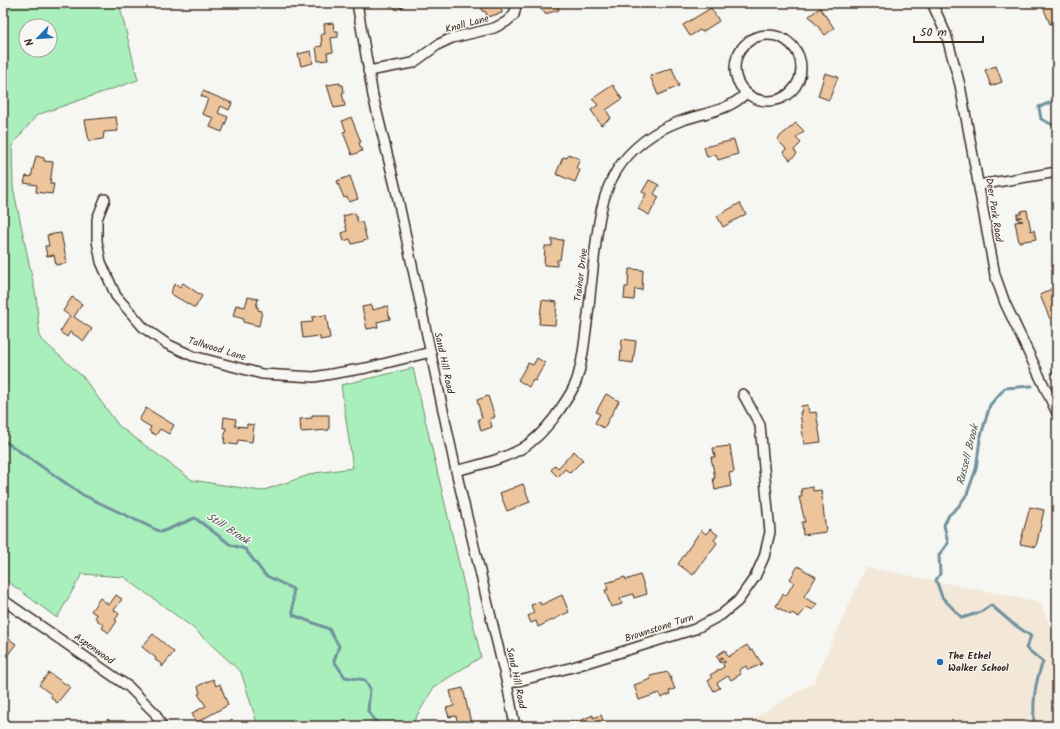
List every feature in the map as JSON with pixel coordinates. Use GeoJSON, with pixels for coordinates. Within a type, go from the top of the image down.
{"type":"FeatureCollection","features":[{"type":"Feature","properties":{"kind":"street","name":"Sand Hill Road"},"geometry":{"type":"LineString","coordinates":[[357,3],[368,71],[456,471],[507,684],[515,726]]}},
{"type":"Feature","properties":{"kind":"street","name":"Knoll Lane"},"geometry":{"type":"LineString","coordinates":[[368,71],[413,63],[445,41],[494,28],[506,22],[514,15],[517,3]]}},
{"type":"Feature","properties":{"kind":"street","name":"Deer Park Road"},"geometry":{"type":"LineString","coordinates":[[932,3],[943,26],[952,53],[967,115],[978,185],[995,275],[1005,303],[1057,413]]}},
{"type":"Feature","properties":{"kind":"street"},"geometry":{"type":"LineString","coordinates":[[770,35],[778,36],[788,41],[795,49],[800,59],[801,69],[799,80],[794,89],[786,96],[771,101],[755,98],[746,93],[740,86],[735,69],[739,51],[745,44],[756,37],[770,35]]}},
{"type":"Feature","properties":{"kind":"street","name":"Trainor Drive"},"geometry":{"type":"LineString","coordinates":[[456,471],[488,463],[521,449],[543,432],[565,403],[575,382],[582,361],[597,232],[610,183],[618,168],[644,141],[662,129],[678,122],[710,113],[731,104],[740,100],[746,93]]}},
{"type":"Feature","properties":{"kind":"street"},"geometry":{"type":"LineString","coordinates":[[978,185],[1057,172]]}},
{"type":"Feature","properties":{"kind":"street","name":"Tallwood Lane"},"geometry":{"type":"LineString","coordinates":[[105,199],[97,219],[97,241],[101,262],[116,296],[144,328],[167,344],[193,356],[262,374],[314,378],[366,368],[431,352]]}},
{"type":"Feature","properties":{"kind":"street","name":"Brownstone Turn"},"geometry":{"type":"LineString","coordinates":[[507,684],[572,667],[695,629],[721,615],[738,601],[755,577],[764,557],[770,532],[760,424],[743,394]]}},
{"type":"Feature","properties":{"kind":"street","name":"Aspenwood"},"geometry":{"type":"LineString","coordinates":[[3,600],[129,687],[155,713],[162,726]]}},
{"type":"Feature","properties":{"kind":"shaded area","name":"The Ethel Walker School"},"geometry":{"type":"Polygon","coordinates":[[[866,567],[1040,602],[1057,643],[1057,726],[742,726],[814,682],[866,567]]]}},
{"type":"Feature","properties":{"kind":"green space"},"geometry":{"type":"Polygon","coordinates":[[[3,3],[117,3],[120,7],[138,80],[37,115],[12,145],[13,187],[36,296],[40,338],[83,377],[119,426],[192,480],[261,491],[315,473],[353,468],[341,385],[413,368],[481,657],[434,687],[411,726],[258,726],[241,672],[192,627],[124,577],[82,574],[57,618],[3,578],[3,3]]]}},
{"type":"Feature","properties":{"kind":"building"},"geometry":{"type":"Polygon","coordinates":[[[393,3],[402,3],[403,7],[396,10],[393,3]]]}},
{"type":"Feature","properties":{"kind":"building"},"geometry":{"type":"Polygon","coordinates":[[[482,3],[501,3],[502,13],[487,17],[486,12],[482,11],[482,3]]]}},
{"type":"Feature","properties":{"kind":"building"},"geometry":{"type":"Polygon","coordinates":[[[539,3],[560,3],[558,5],[559,10],[545,14],[543,10],[541,10],[539,3]]]}},
{"type":"Feature","properties":{"kind":"building"},"geometry":{"type":"Polygon","coordinates":[[[1049,3],[1056,3],[1057,6],[1057,22],[1050,24],[1043,7],[1049,3]]]}},
{"type":"Feature","properties":{"kind":"building"},"geometry":{"type":"Polygon","coordinates":[[[711,8],[719,21],[702,32],[700,30],[690,36],[683,25],[711,8]]]}},
{"type":"Feature","properties":{"kind":"building"},"geometry":{"type":"Polygon","coordinates":[[[820,8],[834,28],[825,35],[809,16],[820,8]]]}},
{"type":"Feature","properties":{"kind":"building"},"geometry":{"type":"Polygon","coordinates":[[[333,23],[334,31],[338,31],[338,37],[331,38],[333,52],[327,53],[328,60],[318,61],[316,47],[322,46],[321,34],[325,34],[324,24],[333,23]]]}},
{"type":"Feature","properties":{"kind":"building"},"geometry":{"type":"Polygon","coordinates":[[[311,51],[313,63],[301,66],[298,54],[311,51]]]}},
{"type":"Feature","properties":{"kind":"building"},"geometry":{"type":"Polygon","coordinates":[[[996,66],[1002,82],[991,86],[985,70],[996,66]]]}},
{"type":"Feature","properties":{"kind":"building"},"geometry":{"type":"Polygon","coordinates":[[[672,68],[679,86],[658,95],[650,76],[672,68]]]}},
{"type":"Feature","properties":{"kind":"building"},"geometry":{"type":"Polygon","coordinates":[[[825,73],[838,77],[829,100],[818,96],[825,73]]]}},
{"type":"Feature","properties":{"kind":"building"},"geometry":{"type":"Polygon","coordinates":[[[340,83],[340,85],[343,85],[344,93],[342,93],[345,106],[334,108],[327,85],[340,83]]]}},
{"type":"Feature","properties":{"kind":"building"},"geometry":{"type":"Polygon","coordinates":[[[613,85],[622,99],[606,110],[611,118],[601,125],[591,110],[598,105],[592,99],[613,85]]]}},
{"type":"Feature","properties":{"kind":"building"},"geometry":{"type":"Polygon","coordinates":[[[203,91],[232,103],[229,110],[221,106],[218,113],[228,117],[222,132],[210,127],[214,118],[202,114],[208,99],[201,96],[203,91]]]}},
{"type":"Feature","properties":{"kind":"building"},"geometry":{"type":"Polygon","coordinates":[[[116,117],[118,131],[104,132],[103,139],[89,141],[85,120],[116,117]]]}},
{"type":"Feature","properties":{"kind":"building"},"geometry":{"type":"Polygon","coordinates":[[[351,117],[361,142],[359,143],[362,151],[352,155],[343,132],[346,131],[342,121],[351,117]]]}},
{"type":"Feature","properties":{"kind":"building"},"geometry":{"type":"Polygon","coordinates":[[[796,123],[804,131],[796,138],[801,143],[794,150],[797,154],[790,160],[783,152],[786,149],[777,139],[796,123]]]}},
{"type":"Feature","properties":{"kind":"building"},"geometry":{"type":"Polygon","coordinates":[[[734,140],[738,154],[718,160],[716,154],[707,157],[704,147],[734,140]]]}},
{"type":"Feature","properties":{"kind":"building"},"geometry":{"type":"Polygon","coordinates":[[[568,154],[580,159],[576,168],[580,170],[575,182],[556,174],[563,157],[567,158],[568,154]]]}},
{"type":"Feature","properties":{"kind":"building"},"geometry":{"type":"Polygon","coordinates":[[[36,156],[44,158],[44,161],[53,162],[50,184],[54,184],[52,194],[36,192],[37,185],[24,183],[26,176],[31,177],[36,156]]]}},
{"type":"Feature","properties":{"kind":"building"},"geometry":{"type":"Polygon","coordinates":[[[350,176],[358,199],[349,202],[347,197],[344,198],[337,181],[350,176]]]}},
{"type":"Feature","properties":{"kind":"building"},"geometry":{"type":"Polygon","coordinates":[[[649,180],[659,185],[654,194],[659,197],[649,215],[638,209],[646,194],[642,192],[649,180]]]}},
{"type":"Feature","properties":{"kind":"building"},"geometry":{"type":"Polygon","coordinates":[[[740,203],[746,214],[723,227],[717,216],[740,203]]]}},
{"type":"Feature","properties":{"kind":"building"},"geometry":{"type":"Polygon","coordinates":[[[1027,210],[1031,231],[1034,230],[1036,239],[1019,242],[1015,222],[1023,221],[1018,220],[1017,218],[1022,217],[1017,217],[1017,214],[1021,214],[1021,211],[1027,210]]]}},
{"type":"Feature","properties":{"kind":"building"},"geometry":{"type":"Polygon","coordinates":[[[355,213],[358,223],[362,222],[367,240],[352,244],[350,239],[344,241],[342,233],[347,231],[343,216],[355,213]]]}},
{"type":"Feature","properties":{"kind":"building"},"geometry":{"type":"Polygon","coordinates":[[[61,233],[67,263],[56,265],[54,255],[47,256],[45,246],[49,246],[47,235],[61,233]]]}},
{"type":"Feature","properties":{"kind":"building"},"geometry":{"type":"Polygon","coordinates":[[[552,239],[563,240],[560,260],[557,260],[557,266],[544,265],[545,246],[552,246],[552,239]]]}},
{"type":"Feature","properties":{"kind":"building"},"geometry":{"type":"Polygon","coordinates":[[[629,269],[643,270],[642,290],[635,289],[634,300],[624,299],[625,287],[628,287],[629,269]]]}},
{"type":"Feature","properties":{"kind":"building"},"geometry":{"type":"Polygon","coordinates":[[[183,283],[202,296],[195,308],[171,294],[173,286],[176,284],[180,287],[183,283]]]}},
{"type":"Feature","properties":{"kind":"building"},"geometry":{"type":"Polygon","coordinates":[[[1053,288],[1055,292],[1057,291],[1057,315],[1050,319],[1040,295],[1053,288]]]}},
{"type":"Feature","properties":{"kind":"building"},"geometry":{"type":"Polygon","coordinates":[[[72,297],[82,304],[74,317],[92,329],[84,341],[70,332],[67,337],[60,332],[70,316],[63,311],[72,297]]]}},
{"type":"Feature","properties":{"kind":"building"},"geometry":{"type":"Polygon","coordinates":[[[248,297],[258,299],[256,307],[258,307],[258,310],[262,311],[259,326],[243,322],[244,319],[233,316],[236,305],[245,307],[248,297]]]}},
{"type":"Feature","properties":{"kind":"building"},"geometry":{"type":"Polygon","coordinates":[[[542,300],[557,302],[555,325],[539,324],[542,300]]]}},
{"type":"Feature","properties":{"kind":"building"},"geometry":{"type":"Polygon","coordinates":[[[372,305],[373,310],[387,306],[390,319],[377,322],[378,327],[367,329],[362,307],[372,305]]]}},
{"type":"Feature","properties":{"kind":"building"},"geometry":{"type":"Polygon","coordinates":[[[326,315],[330,338],[320,340],[320,336],[303,338],[301,323],[313,322],[312,317],[326,315]]]}},
{"type":"Feature","properties":{"kind":"building"},"geometry":{"type":"Polygon","coordinates":[[[622,339],[636,341],[633,363],[620,361],[622,339]]]}},
{"type":"Feature","properties":{"kind":"building"},"geometry":{"type":"Polygon","coordinates":[[[537,358],[545,363],[535,381],[533,380],[529,387],[518,380],[528,363],[533,365],[537,358]]]}},
{"type":"Feature","properties":{"kind":"building"},"geometry":{"type":"Polygon","coordinates":[[[606,394],[619,401],[604,428],[595,423],[600,414],[596,412],[606,394]]]}},
{"type":"Feature","properties":{"kind":"building"},"geometry":{"type":"Polygon","coordinates":[[[488,396],[495,417],[490,419],[492,427],[481,431],[478,419],[482,418],[477,400],[488,396]]]}},
{"type":"Feature","properties":{"kind":"building"},"geometry":{"type":"Polygon","coordinates":[[[808,405],[809,413],[816,412],[821,442],[804,444],[800,412],[802,412],[801,406],[808,405]]]}},
{"type":"Feature","properties":{"kind":"building"},"geometry":{"type":"Polygon","coordinates":[[[146,408],[174,425],[169,434],[160,429],[156,435],[149,431],[151,427],[139,420],[146,408]]]}},
{"type":"Feature","properties":{"kind":"building"},"geometry":{"type":"Polygon","coordinates":[[[312,415],[329,415],[329,430],[301,432],[300,419],[312,418],[312,415]]]}},
{"type":"Feature","properties":{"kind":"building"},"geometry":{"type":"Polygon","coordinates":[[[224,417],[236,419],[235,426],[247,427],[247,424],[254,425],[252,442],[238,440],[237,445],[224,443],[226,428],[223,428],[224,417]]]}},
{"type":"Feature","properties":{"kind":"building"},"geometry":{"type":"Polygon","coordinates":[[[730,446],[734,472],[729,473],[731,486],[715,490],[713,478],[715,478],[711,457],[715,457],[713,448],[730,446]]]}},
{"type":"Feature","properties":{"kind":"building"},"geometry":{"type":"Polygon","coordinates":[[[574,451],[583,460],[570,473],[565,469],[558,477],[551,470],[555,465],[558,468],[574,451]]]}},
{"type":"Feature","properties":{"kind":"building"},"geometry":{"type":"Polygon","coordinates":[[[523,484],[530,502],[507,511],[500,493],[523,484]]]}},
{"type":"Feature","properties":{"kind":"building"},"geometry":{"type":"Polygon","coordinates":[[[813,487],[813,491],[821,490],[826,532],[803,535],[802,522],[805,522],[799,497],[802,497],[801,489],[813,487]]]}},
{"type":"Feature","properties":{"kind":"building"},"geometry":{"type":"Polygon","coordinates":[[[1030,507],[1044,510],[1036,547],[1020,544],[1030,507]]]}},
{"type":"Feature","properties":{"kind":"building"},"geometry":{"type":"Polygon","coordinates":[[[710,529],[718,535],[714,540],[717,543],[693,575],[678,564],[701,530],[706,534],[710,529]]]}},
{"type":"Feature","properties":{"kind":"building"},"geometry":{"type":"Polygon","coordinates":[[[798,566],[816,577],[804,596],[817,604],[813,610],[807,607],[799,617],[792,613],[790,615],[776,606],[783,594],[786,596],[794,582],[790,579],[798,566]]]}},
{"type":"Feature","properties":{"kind":"building"},"geometry":{"type":"Polygon","coordinates":[[[640,575],[647,594],[634,598],[633,594],[620,598],[622,604],[611,607],[605,590],[608,590],[606,583],[625,577],[626,580],[640,575]]]}},
{"type":"Feature","properties":{"kind":"building"},"geometry":{"type":"Polygon","coordinates":[[[116,595],[122,599],[114,610],[119,614],[115,620],[117,621],[109,633],[102,628],[104,625],[95,617],[97,615],[91,611],[100,598],[109,605],[116,595]]]}},
{"type":"Feature","properties":{"kind":"building"},"geometry":{"type":"Polygon","coordinates":[[[562,595],[569,612],[538,627],[536,621],[531,623],[528,616],[534,613],[531,605],[540,602],[541,605],[562,595]]]}},
{"type":"Feature","properties":{"kind":"building"},"geometry":{"type":"Polygon","coordinates":[[[153,634],[174,652],[162,667],[162,664],[155,660],[156,658],[142,647],[153,634]]]}},
{"type":"Feature","properties":{"kind":"building"},"geometry":{"type":"Polygon","coordinates":[[[5,636],[16,644],[3,661],[3,638],[5,636]]]}},
{"type":"Feature","properties":{"kind":"building"},"geometry":{"type":"Polygon","coordinates":[[[747,645],[751,651],[753,650],[762,664],[748,670],[746,666],[739,670],[741,674],[731,680],[728,676],[717,683],[720,688],[714,691],[708,681],[712,678],[710,675],[724,667],[723,664],[725,662],[720,663],[719,660],[723,658],[718,659],[716,656],[725,650],[728,657],[747,645]]]}},
{"type":"Feature","properties":{"kind":"building"},"geometry":{"type":"Polygon","coordinates":[[[668,672],[675,689],[669,691],[670,694],[661,698],[659,693],[639,700],[634,685],[651,679],[650,676],[668,672]]]}},
{"type":"Feature","properties":{"kind":"building"},"geometry":{"type":"Polygon","coordinates":[[[49,673],[70,687],[57,703],[51,697],[52,695],[39,685],[49,673]]]}},
{"type":"Feature","properties":{"kind":"building"},"geometry":{"type":"Polygon","coordinates":[[[213,679],[216,686],[220,684],[228,705],[196,723],[192,713],[206,706],[198,694],[200,693],[198,686],[213,679]]]}},
{"type":"Feature","properties":{"kind":"building"},"geometry":{"type":"Polygon","coordinates":[[[463,688],[471,723],[458,726],[456,716],[449,717],[446,708],[454,706],[450,691],[463,688]]]}},
{"type":"Feature","properties":{"kind":"building"},"geometry":{"type":"Polygon","coordinates":[[[593,715],[593,718],[601,715],[605,726],[561,725],[576,720],[577,722],[593,715]]]}},
{"type":"Feature","properties":{"kind":"building"},"geometry":{"type":"Polygon","coordinates":[[[108,719],[114,726],[99,726],[108,719]]]}},
{"type":"Feature","properties":{"kind":"waterway","name":"Russell Brook"},"geometry":{"type":"LineString","coordinates":[[1057,100],[1039,107],[1041,119],[1057,127]]}},
{"type":"Feature","properties":{"kind":"waterway","name":"Russell Brook"},"geometry":{"type":"LineString","coordinates":[[1052,373],[1057,371]]}},
{"type":"Feature","properties":{"kind":"waterway","name":"Russell Brook"},"geometry":{"type":"LineString","coordinates":[[1032,386],[1005,388],[990,405],[980,439],[976,469],[967,494],[958,507],[949,515],[944,525],[948,543],[939,555],[940,574],[936,580],[942,597],[962,618],[981,612],[991,605],[1012,623],[1031,636],[1026,648],[1043,662],[1035,694],[1034,726]]}},
{"type":"Feature","properties":{"kind":"waterway","name":"Still Brook"},"geometry":{"type":"LineString","coordinates":[[3,440],[83,495],[161,532],[195,518],[231,545],[245,549],[265,575],[293,589],[293,615],[329,629],[339,646],[334,661],[345,677],[365,680],[370,689],[368,711],[376,722],[376,726]]}},
{"type":"Feature","properties":{"kind":"place","name":"The Ethel Walker School"},"geometry":{"type":"Point","coordinates":[940,662]}}]}
